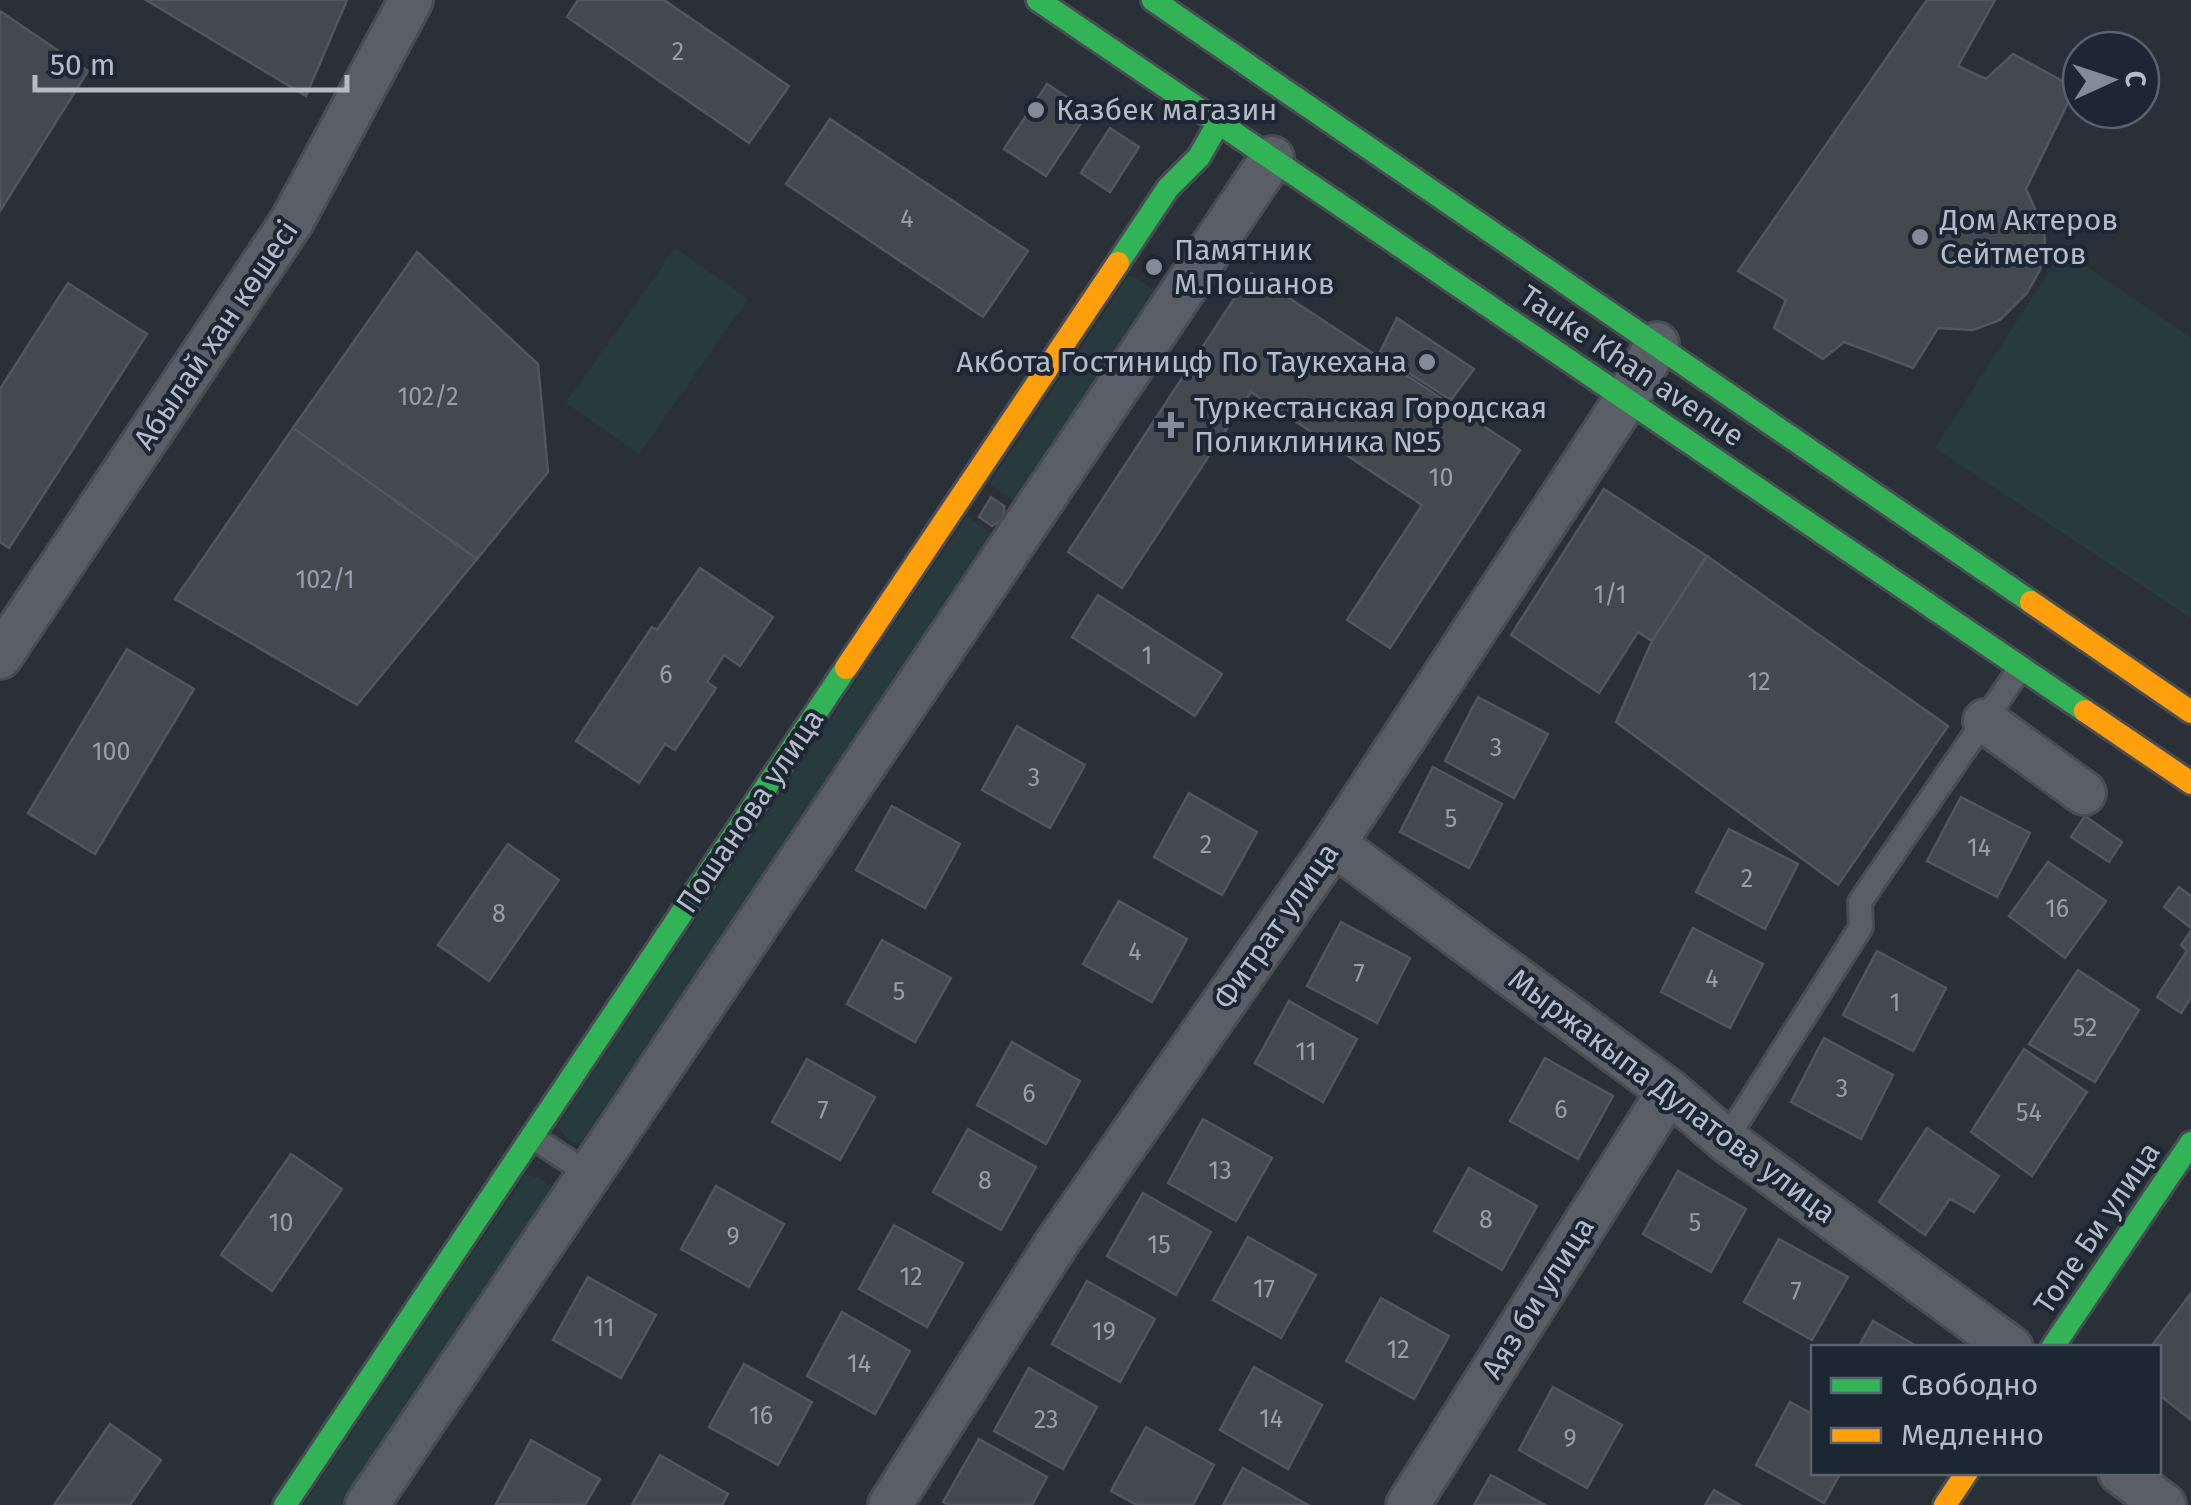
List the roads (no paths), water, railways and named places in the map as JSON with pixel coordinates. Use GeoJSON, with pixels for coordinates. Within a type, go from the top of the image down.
{"type":"FeatureCollection","features":[{"type":"Feature","properties":{"kind":"street","name":"Абылай хан көшесі"},"geometry":{"type":"LineString","coordinates":[[0,657],[292,221],[412,0]]}},
{"type":"Feature","properties":{"kind":"street","name":"Tauke Khan avenue"},"geometry":{"type":"LineString","coordinates":[[1038,0],[2191,783]]}},
{"type":"Feature","properties":{"kind":"street","name":"Tauke Khan avenue"},"geometry":{"type":"LineString","coordinates":[[1153,0],[2191,712]]}},
{"type":"Feature","properties":{"kind":"street","name":"Пошанова улица"},"geometry":{"type":"LineString","coordinates":[[285,1505],[1168,188],[1200,157],[1219,122]]}},
{"type":"Feature","properties":{"kind":"street"},"geometry":{"type":"LineString","coordinates":[[377,1501],[589,1174],[1272,158]]}},
{"type":"Feature","properties":{"kind":"street","name":"Фитрат улица"},"geometry":{"type":"LineString","coordinates":[[890,1505],[1058,1241],[1334,844],[1627,398],[1657,344]]}},
{"type":"Feature","properties":{"kind":"street"},"geometry":{"type":"LineString","coordinates":[[1985,721],[2084,793]]}},
{"type":"Feature","properties":{"kind":"street","name":"Мыржакыпа Дулатова улица"},"geometry":{"type":"LineString","coordinates":[[1334,844],[1668,1092],[1726,1140],[2007,1345]]}},
{"type":"Feature","properties":{"kind":"street","name":"Аяз би улица"},"geometry":{"type":"LineString","coordinates":[[1408,1505],[1668,1092]]}},
{"type":"Feature","properties":{"kind":"street","name":"Толе Би улица"},"geometry":{"type":"LineString","coordinates":[[2054,1345],[2191,1142]]}},
{"type":"Feature","properties":{"kind":"street"},"geometry":{"type":"LineString","coordinates":[[1946,1505],[1966,1475]]}},
{"type":"Feature","properties":{"kind":"street"},"geometry":{"type":"LineString","coordinates":[[2124,1475],[2164,1505]]}},
{"type":"Feature","properties":{"kind":"lane"},"geometry":{"type":"LineString","coordinates":[[1726,1140],[1861,927],[1860,902],[2022,667]]}},
{"type":"Feature","properties":{"kind":"lane"},"geometry":{"type":"LineString","coordinates":[[532,1137],[589,1174]]}},
{"type":"Feature","properties":{"kind":"place","name":"Казбек магазин"},"geometry":{"type":"Point","coordinates":[1036,110]}},
{"type":"Feature","properties":{"kind":"place","name":"Дом Актеров Сейтметов"},"geometry":{"type":"Point","coordinates":[1920,237]}},
{"type":"Feature","properties":{"kind":"place","name":"Памятник М.Пошанов"},"geometry":{"type":"Point","coordinates":[1154,267]}},
{"type":"Feature","properties":{"kind":"place","name":"Акбота Гостиницф По Таукехана"},"geometry":{"type":"Point","coordinates":[1427,362]}},
{"type":"Feature","properties":{"kind":"place","name":"Туркестанская Городская Поликлиника №5"},"geometry":{"type":"Point","coordinates":[1171,425]}}]}
